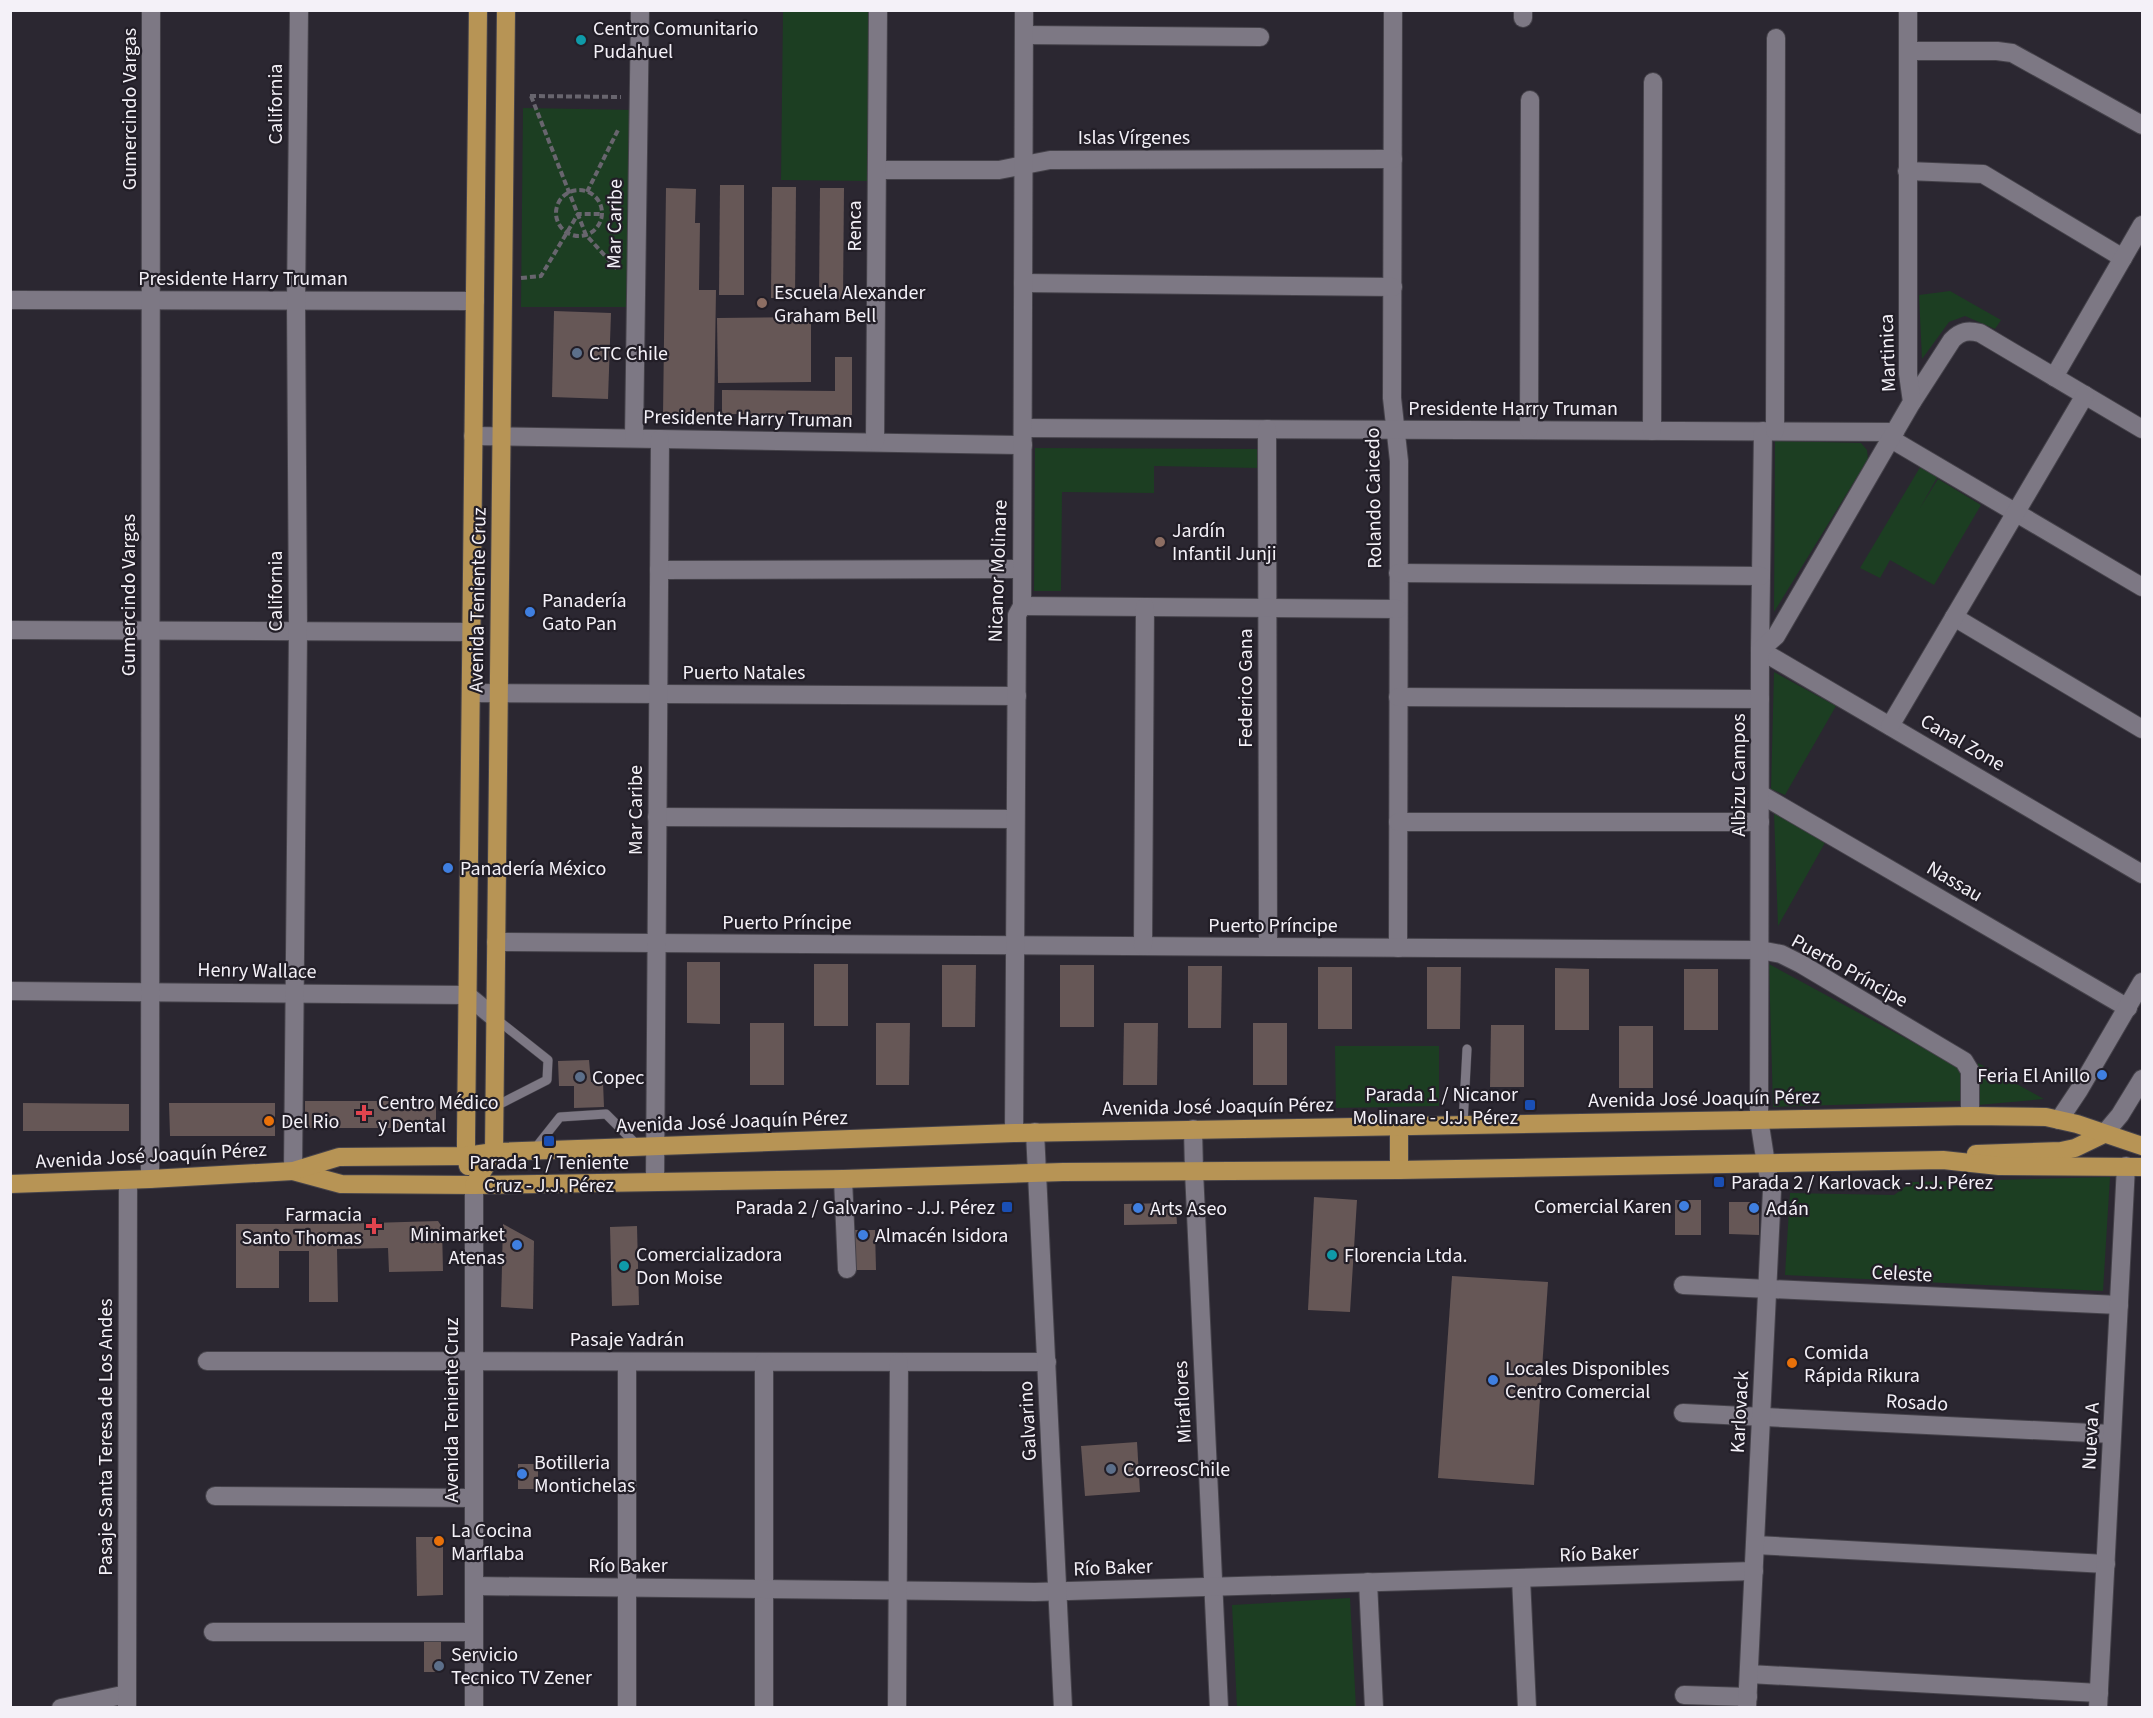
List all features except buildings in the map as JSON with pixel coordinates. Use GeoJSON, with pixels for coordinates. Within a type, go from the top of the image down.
{"type":"FeatureCollection","features":[{"type":"Feature","properties":{"kind":"main road","name":"Avenida Teniente Cruz"},"geometry":{"type":"LineString","coordinates":[[474,1185],[466,1156],[478,10]]}},
{"type":"Feature","properties":{"kind":"main road","name":"Avenida Teniente Cruz"},"geometry":{"type":"LineString","coordinates":[[494,1152],[506,10]]}},
{"type":"Feature","properties":{"kind":"main road","name":"Avenida José Joaquín Pérez"},"geometry":{"type":"LineString","coordinates":[[10,1184],[293,1171],[339,1157],[466,1156],[494,1152],[1035,1132],[1463,1124],[1970,1116],[2046,1117],[2142,1146]]}},
{"type":"Feature","properties":{"kind":"main road"},"geometry":{"type":"LineString","coordinates":[[1399,1126],[1399,1170]]}},
{"type":"Feature","properties":{"kind":"main road"},"geometry":{"type":"LineString","coordinates":[[1951,1160],[1965,1155],[1987,1153],[2061,1151],[2075,1148],[2104,1134]]}},
{"type":"Feature","properties":{"kind":"main road"},"geometry":{"type":"LineString","coordinates":[[474,1185],[494,1152]]}},
{"type":"Feature","properties":{"kind":"main road","name":"Avenida José Joaquín Pérez"},"geometry":{"type":"LineString","coordinates":[[293,1171],[341,1184],[474,1185],[843,1179],[1037,1173],[1399,1170],[1951,1160],[2000,1166],[2134,1166]]}},
{"type":"Feature","properties":{"kind":"street","name":"Gumercindo Vargas"},"geometry":{"type":"LineString","coordinates":[[150,1179],[151,10]]}},
{"type":"Feature","properties":{"kind":"street","name":"California"},"geometry":{"type":"LineString","coordinates":[[293,1171],[298,632],[296,301],[299,10]]}},
{"type":"Feature","properties":{"kind":"street","name":"Mar Caribe"},"geometry":{"type":"LineString","coordinates":[[634,438],[636,97],[640,10]]}},
{"type":"Feature","properties":{"kind":"street","name":"Renca"},"geometry":{"type":"LineString","coordinates":[[875,442],[878,10]]}},
{"type":"Feature","properties":{"kind":"street","name":"Nicanor Molinare"},"geometry":{"type":"LineString","coordinates":[[1014,1133],[1017,615],[1022,606],[1024,10]]}},
{"type":"Feature","properties":{"kind":"street","name":"Rolando Caicedo"},"geometry":{"type":"LineString","coordinates":[[1393,10],[1392,398],[1399,460],[1398,948]]}},
{"type":"Feature","properties":{"kind":"street","name":"Martinica"},"geometry":{"type":"LineString","coordinates":[[1760,650],[1776,636],[1912,402],[1908,374],[1908,10]]}},
{"type":"Feature","properties":{"kind":"street"},"geometry":{"type":"LineString","coordinates":[[1024,35],[1260,37]]}},
{"type":"Feature","properties":{"kind":"street","name":"Albizu Campos"},"geometry":{"type":"LineString","coordinates":[[1759,1119],[1761,576],[1769,431],[1776,38]]}},
{"type":"Feature","properties":{"kind":"street"},"geometry":{"type":"LineString","coordinates":[[1908,51],[2012,53],[2142,125]]}},
{"type":"Feature","properties":{"kind":"street"},"geometry":{"type":"LineString","coordinates":[[1652,431],[1653,82]]}},
{"type":"Feature","properties":{"kind":"street"},"geometry":{"type":"LineString","coordinates":[[1528,430],[1530,100]]}},
{"type":"Feature","properties":{"kind":"street","name":"Islas Vírgenes"},"geometry":{"type":"LineString","coordinates":[[877,170],[999,170],[1050,160],[1393,159]]}},
{"type":"Feature","properties":{"kind":"street"},"geometry":{"type":"LineString","coordinates":[[1907,171],[1983,174],[2123,258]]}},
{"type":"Feature","properties":{"kind":"street"},"geometry":{"type":"LineString","coordinates":[[2054,377],[2142,225]]}},
{"type":"Feature","properties":{"kind":"street"},"geometry":{"type":"LineString","coordinates":[[1023,283],[1393,287]]}},
{"type":"Feature","properties":{"kind":"street","name":"Presidente Harry Truman"},"geometry":{"type":"LineString","coordinates":[[10,300],[475,301]]}},
{"type":"Feature","properties":{"kind":"street"},"geometry":{"type":"LineString","coordinates":[[1912,402],[1952,340],[1964,331],[1972,331],[1980,333],[2142,429]]}},
{"type":"Feature","properties":{"kind":"street"},"geometry":{"type":"LineString","coordinates":[[1890,726],[2085,395]]}},
{"type":"Feature","properties":{"kind":"street","name":"Presidente Harry Truman"},"geometry":{"type":"LineString","coordinates":[[473,436],[875,442],[1267,429],[1769,431],[1893,435],[2142,587]]}},
{"type":"Feature","properties":{"kind":"street","name":"Federico Gana"},"geometry":{"type":"LineString","coordinates":[[1267,429],[1268,947]]}},
{"type":"Feature","properties":{"kind":"street","name":"Mar Caribe"},"geometry":{"type":"LineString","coordinates":[[655,1182],[647,1147],[656,943],[660,439]]}},
{"type":"Feature","properties":{"kind":"street"},"geometry":{"type":"LineString","coordinates":[[659,570],[1022,569]]}},
{"type":"Feature","properties":{"kind":"street"},"geometry":{"type":"LineString","coordinates":[[1398,573],[1761,576]]}},
{"type":"Feature","properties":{"kind":"street"},"geometry":{"type":"LineString","coordinates":[[1022,606],[1398,609]]}},
{"type":"Feature","properties":{"kind":"street"},"geometry":{"type":"LineString","coordinates":[[1143,946],[1145,607]]}},
{"type":"Feature","properties":{"kind":"street"},"geometry":{"type":"LineString","coordinates":[[1954,617],[2142,729]]}},
{"type":"Feature","properties":{"kind":"street"},"geometry":{"type":"LineString","coordinates":[[10,630],[471,633]]}},
{"type":"Feature","properties":{"kind":"street","name":"Canal Zone"},"geometry":{"type":"LineString","coordinates":[[1760,650],[2142,874]]}},
{"type":"Feature","properties":{"kind":"street","name":"Puerto Natales"},"geometry":{"type":"LineString","coordinates":[[471,693],[1017,696]]}},
{"type":"Feature","properties":{"kind":"street"},"geometry":{"type":"LineString","coordinates":[[1398,697],[1760,699]]}},
{"type":"Feature","properties":{"kind":"street","name":"Nassau"},"geometry":{"type":"LineString","coordinates":[[1760,794],[2128,1008]]}},
{"type":"Feature","properties":{"kind":"street"},"geometry":{"type":"LineString","coordinates":[[657,817],[1016,819]]}},
{"type":"Feature","properties":{"kind":"street"},"geometry":{"type":"LineString","coordinates":[[1398,822],[1760,822]]}},
{"type":"Feature","properties":{"kind":"street","name":"Puerto Príncipe"},"geometry":{"type":"LineString","coordinates":[[496,942],[1760,950],[1781,954],[1801,964],[1964,1061],[1970,1071],[1970,1116]]}},
{"type":"Feature","properties":{"kind":"street"},"geometry":{"type":"LineString","coordinates":[[2060,1120],[2142,982]]}},
{"type":"Feature","properties":{"kind":"street","name":"Henry Wallace"},"geometry":{"type":"LineString","coordinates":[[10,991],[467,995]]}},
{"type":"Feature","properties":{"kind":"street"},"geometry":{"type":"LineString","coordinates":[[467,995],[495,1018]]}},
{"type":"Feature","properties":{"kind":"street"},"geometry":{"type":"LineString","coordinates":[[2104,1134],[2120,1115],[2142,1079]]}},
{"type":"Feature","properties":{"kind":"street","name":"Karlovack"},"geometry":{"type":"LineString","coordinates":[[1748,1702],[1772,1190],[1759,1119]]}},
{"type":"Feature","properties":{"kind":"street","name":"Miraflores"},"geometry":{"type":"LineString","coordinates":[[1193,1129],[1219,1707]]}},
{"type":"Feature","properties":{"kind":"street","name":"Galvarino"},"geometry":{"type":"LineString","coordinates":[[1035,1132],[1063,1707]]}},
{"type":"Feature","properties":{"kind":"street","name":"Nueva A"},"geometry":{"type":"LineString","coordinates":[[2099,1700],[2119,1305],[2134,1166]]}},
{"type":"Feature","properties":{"kind":"street"},"geometry":{"type":"LineString","coordinates":[[843,1179],[847,1269]]}},
{"type":"Feature","properties":{"kind":"street","name":"Pasaje Santa Teresa de Los Andes"},"geometry":{"type":"LineString","coordinates":[[61,1707],[127,1701],[128,1180]]}},
{"type":"Feature","properties":{"kind":"street","name":"Avenida Teniente Cruz"},"geometry":{"type":"LineString","coordinates":[[474,1185],[474,1707]]}},
{"type":"Feature","properties":{"kind":"street","name":"Celeste"},"geometry":{"type":"LineString","coordinates":[[1683,1285],[2119,1305]]}},
{"type":"Feature","properties":{"kind":"street","name":"Pasaje Yadrán"},"geometry":{"type":"LineString","coordinates":[[207,1361],[1047,1362]]}},
{"type":"Feature","properties":{"kind":"street"},"geometry":{"type":"LineString","coordinates":[[627,1362],[627,1707]]}},
{"type":"Feature","properties":{"kind":"street"},"geometry":{"type":"LineString","coordinates":[[764,1362],[764,1707]]}},
{"type":"Feature","properties":{"kind":"street"},"geometry":{"type":"LineString","coordinates":[[897,1707],[900,1362]]}},
{"type":"Feature","properties":{"kind":"street","name":"Rosado"},"geometry":{"type":"LineString","coordinates":[[1683,1413],[2112,1434]]}},
{"type":"Feature","properties":{"kind":"street"},"geometry":{"type":"LineString","coordinates":[[215,1497],[474,1498]]}},
{"type":"Feature","properties":{"kind":"street"},"geometry":{"type":"LineString","coordinates":[[1755,1545],[2106,1564]]}},
{"type":"Feature","properties":{"kind":"street","name":"Río Baker"},"geometry":{"type":"LineString","coordinates":[[474,1586],[1058,1591],[1754,1571]]}},
{"type":"Feature","properties":{"kind":"street"},"geometry":{"type":"LineString","coordinates":[[1521,1578],[1527,1707]]}},
{"type":"Feature","properties":{"kind":"street"},"geometry":{"type":"LineString","coordinates":[[1368,1582],[1374,1707]]}},
{"type":"Feature","properties":{"kind":"street"},"geometry":{"type":"LineString","coordinates":[[213,1632],[474,1632]]}},
{"type":"Feature","properties":{"kind":"street"},"geometry":{"type":"LineString","coordinates":[[1749,1674],[2099,1700]]}},
{"type":"Feature","properties":{"kind":"street"},"geometry":{"type":"LineString","coordinates":[[1684,1695],[1748,1702]]}},
{"type":"Feature","properties":{"kind":"lane"},"geometry":{"type":"LineString","coordinates":[[494,1107],[547,1080],[548,1074],[548,1060],[495,1018]]}},
{"type":"Feature","properties":{"kind":"lane"},"geometry":{"type":"LineString","coordinates":[[1463,1124],[1467,1049]]}},
{"type":"Feature","properties":{"kind":"lane"},"geometry":{"type":"LineString","coordinates":[[548,1074],[559,1073]]}},
{"type":"Feature","properties":{"kind":"lane"},"geometry":{"type":"LineString","coordinates":[[533,1151],[560,1117],[587,1112],[606,1114],[647,1147]]}},
{"type":"Feature","properties":{"kind":"path"},"geometry":{"type":"LineString","coordinates":[[505,96],[636,97],[587,192]]}},
{"type":"Feature","properties":{"kind":"path"},"geometry":{"type":"LineString","coordinates":[[531,96],[586,235],[628,282],[636,286]]}},
{"type":"Feature","properties":{"kind":"path"},"geometry":{"type":"LineString","coordinates":[[580,190],[587,192],[598,201],[602,214],[596,228],[586,235],[576,236],[567,233],[562,229],[556,215],[560,201],[570,193],[580,190]]}},
{"type":"Feature","properties":{"kind":"path"},"geometry":{"type":"LineString","coordinates":[[503,281],[541,276],[578,214]]}},
{"type":"Feature","properties":{"kind":"path"},"geometry":{"type":"LineString","coordinates":[[578,214],[602,214]]}},
{"type":"Feature","properties":{"kind":"green space"},"geometry":{"type":"Polygon","coordinates":[[[783,11],[871,11],[867,181],[781,180],[783,11]]]}},
{"type":"Feature","properties":{"kind":"green space"},"geometry":{"type":"Polygon","coordinates":[[[523,108],[637,110],[634,307],[521,307],[523,108]]]}},
{"type":"Feature","properties":{"kind":"green space"},"geometry":{"type":"Polygon","coordinates":[[[1950,291],[2001,320],[1995,329],[1965,316],[1949,322],[1922,359],[1919,295],[1950,291]]]}},
{"type":"Feature","properties":{"kind":"green space"},"geometry":{"type":"Polygon","coordinates":[[[1775,441],[1861,443],[1867,450],[1868,459],[1774,612],[1775,441]]]}},
{"type":"Feature","properties":{"kind":"green space"},"geometry":{"type":"Polygon","coordinates":[[[1035,448],[1259,449],[1258,468],[1154,466],[1154,493],[1062,492],[1061,591],[1034,591],[1035,448]]]}},
{"type":"Feature","properties":{"kind":"green space"},"geometry":{"type":"Polygon","coordinates":[[[1922,464],[1939,474],[1920,508],[1938,479],[1981,505],[1934,585],[1890,560],[1880,578],[1860,568],[1922,464]]]}},
{"type":"Feature","properties":{"kind":"green space"},"geometry":{"type":"Polygon","coordinates":[[[1774,672],[1836,706],[1785,795],[1771,789],[1774,672]]]}},
{"type":"Feature","properties":{"kind":"green space"},"geometry":{"type":"Polygon","coordinates":[[[1774,813],[1826,841],[1778,926],[1774,813]]]}},
{"type":"Feature","properties":{"kind":"green space"},"geometry":{"type":"Polygon","coordinates":[[[1769,964],[1962,1069],[1961,1101],[1773,1107],[1769,964]]]}},
{"type":"Feature","properties":{"kind":"green space"},"geometry":{"type":"Polygon","coordinates":[[[1335,1046],[1439,1046],[1439,1106],[1336,1108],[1335,1046]]]}},
{"type":"Feature","properties":{"kind":"green space"},"geometry":{"type":"Polygon","coordinates":[[[1978,1063],[2044,1099],[1978,1105],[1978,1063]]]}},
{"type":"Feature","properties":{"kind":"green space"},"geometry":{"type":"Polygon","coordinates":[[[2110,1177],[2103,1291],[1785,1275],[1790,1193],[1894,1195],[1912,1182],[2110,1177]]]}},
{"type":"Feature","properties":{"kind":"green space"},"geometry":{"type":"Polygon","coordinates":[[[1350,1598],[1356,1707],[1237,1707],[1232,1605],[1350,1598]]]}},
{"type":"Feature","properties":{"kind":"place","name":"Centro Comunitario Pudahuel"},"geometry":{"type":"Point","coordinates":[581,40]}},
{"type":"Feature","properties":{"kind":"place","name":"Escuela Alexander Graham Bell"},"geometry":{"type":"Point","coordinates":[762,303]}},
{"type":"Feature","properties":{"kind":"place","name":"CTC Chile"},"geometry":{"type":"Point","coordinates":[577,353]}},
{"type":"Feature","properties":{"kind":"place","name":"Jardín Infantil Junji"},"geometry":{"type":"Point","coordinates":[1160,542]}},
{"type":"Feature","properties":{"kind":"place","name":"Panadería Gato Pan"},"geometry":{"type":"Point","coordinates":[530,612]}},
{"type":"Feature","properties":{"kind":"place","name":"Panadería México"},"geometry":{"type":"Point","coordinates":[448,868]}},
{"type":"Feature","properties":{"kind":"place","name":"Feria El Anillo"},"geometry":{"type":"Point","coordinates":[2102,1075]}},
{"type":"Feature","properties":{"kind":"place","name":"Copec"},"geometry":{"type":"Point","coordinates":[580,1077]}},
{"type":"Feature","properties":{"kind":"place","name":"Parada 1 / Nicanor Molinare - J.J. Pérez"},"geometry":{"type":"Point","coordinates":[1530,1105]}},
{"type":"Feature","properties":{"kind":"place","name":"Centro Médico y Dental"},"geometry":{"type":"Point","coordinates":[364,1113]}},
{"type":"Feature","properties":{"kind":"place","name":"Del Rio"},"geometry":{"type":"Point","coordinates":[269,1121]}},
{"type":"Feature","properties":{"kind":"place","name":"Parada 1 / Teniente Cruz - J.J. Pérez"},"geometry":{"type":"Point","coordinates":[549,1141]}},
{"type":"Feature","properties":{"kind":"place","name":"Parada 2 / Karlovack - J.J. Pérez"},"geometry":{"type":"Point","coordinates":[1719,1182]}},
{"type":"Feature","properties":{"kind":"place","name":"Comercial Karen"},"geometry":{"type":"Point","coordinates":[1684,1206]}},
{"type":"Feature","properties":{"kind":"place","name":"Parada 2 / Galvarino - J.J. Pérez"},"geometry":{"type":"Point","coordinates":[1007,1207]}},
{"type":"Feature","properties":{"kind":"place","name":"Arts Aseo"},"geometry":{"type":"Point","coordinates":[1138,1208]}},
{"type":"Feature","properties":{"kind":"place","name":"Adán"},"geometry":{"type":"Point","coordinates":[1754,1208]}},
{"type":"Feature","properties":{"kind":"place","name":"Farmacia Santo Thomas"},"geometry":{"type":"Point","coordinates":[374,1226]}},
{"type":"Feature","properties":{"kind":"place","name":"Almacén Isidora"},"geometry":{"type":"Point","coordinates":[863,1235]}},
{"type":"Feature","properties":{"kind":"place","name":"Minimarket Atenas"},"geometry":{"type":"Point","coordinates":[517,1245]}},
{"type":"Feature","properties":{"kind":"place","name":"Florencia Ltda."},"geometry":{"type":"Point","coordinates":[1332,1255]}},
{"type":"Feature","properties":{"kind":"place","name":"Comercializadora Don Moise"},"geometry":{"type":"Point","coordinates":[624,1266]}},
{"type":"Feature","properties":{"kind":"place","name":"Comida Rápida Rikura"},"geometry":{"type":"Point","coordinates":[1792,1363]}},
{"type":"Feature","properties":{"kind":"place","name":"Locales Disponibles Centro Comercial"},"geometry":{"type":"Point","coordinates":[1493,1380]}},
{"type":"Feature","properties":{"kind":"place","name":"CorreosChile"},"geometry":{"type":"Point","coordinates":[1111,1469]}},
{"type":"Feature","properties":{"kind":"place","name":"Botilleria Montichelas"},"geometry":{"type":"Point","coordinates":[522,1474]}},
{"type":"Feature","properties":{"kind":"place","name":"La Cocina Marflaba"},"geometry":{"type":"Point","coordinates":[439,1541]}},
{"type":"Feature","properties":{"kind":"place","name":"Servicio Tecnico TV Zener"},"geometry":{"type":"Point","coordinates":[439,1666]}}]}
